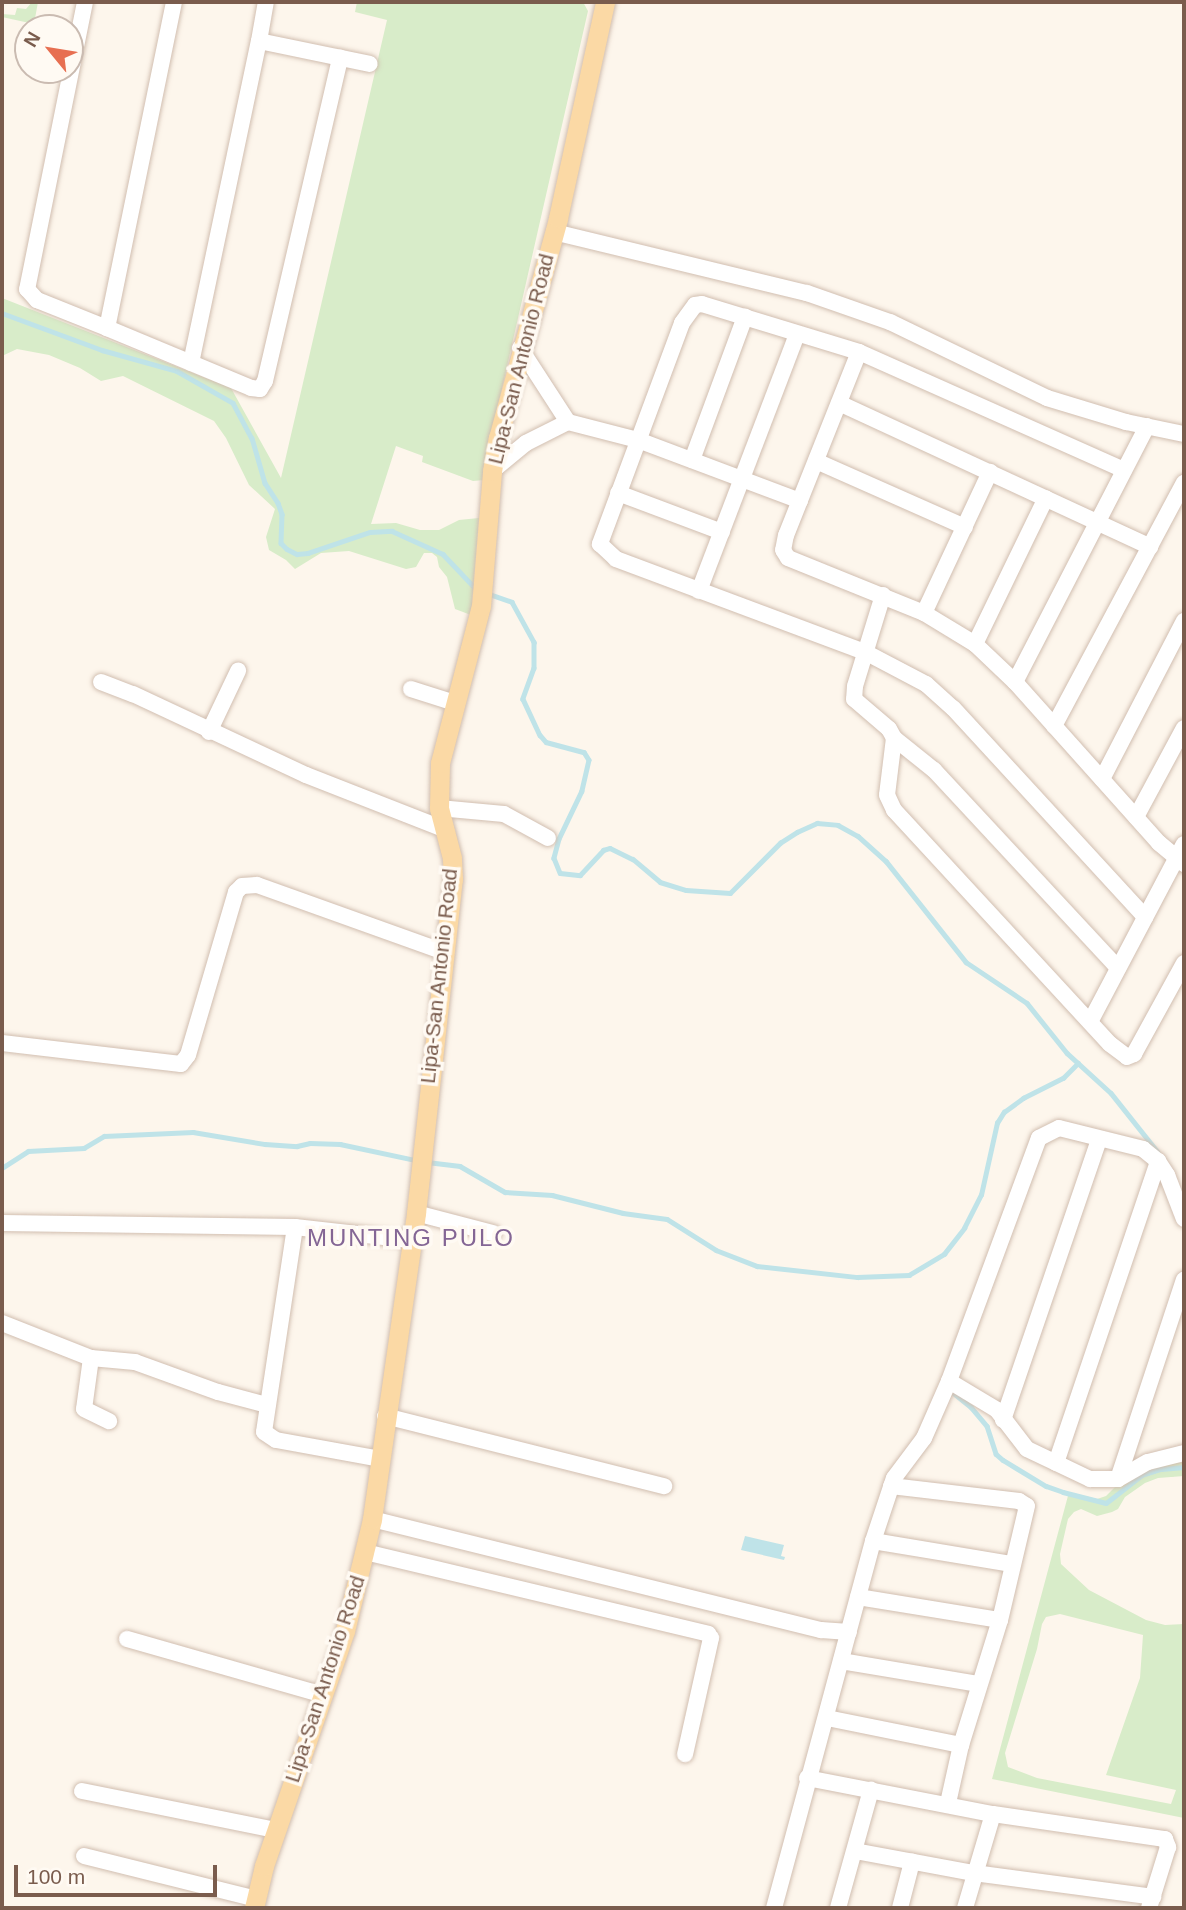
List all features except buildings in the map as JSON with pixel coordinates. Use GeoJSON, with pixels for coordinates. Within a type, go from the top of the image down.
{"type":"FeatureCollection","features":[{"type":"Feature","properties":{"kind":"main road","name":"Lipa-San Antonio Road"},"geometry":{"type":"LineString","coordinates":[[255,1904],[276,1830],[345,1631],[372,1519],[416,1213],[453,869],[439,808],[440,763],[481,606],[492,471],[520,348],[554,232],[605,2]]}},
{"type":"Feature","properties":{"kind":"street"},"geometry":{"type":"LineString","coordinates":[[85,2],[27,289],[37,300],[251,388],[260,389],[262,386],[340,58]]}},
{"type":"Feature","properties":{"kind":"street"},"geometry":{"type":"LineString","coordinates":[[107,328],[174,2]]}},
{"type":"Feature","properties":{"kind":"street"},"geometry":{"type":"LineString","coordinates":[[191,363],[265,2]]}},
{"type":"Feature","properties":{"kind":"street"},"geometry":{"type":"LineString","coordinates":[[259,41],[370,64]]}},
{"type":"Feature","properties":{"kind":"street"},"geometry":{"type":"LineString","coordinates":[[554,232],[807,293],[890,323],[1047,398],[1184,434]]}},
{"type":"Feature","properties":{"kind":"street"},"geometry":{"type":"LineString","coordinates":[[1124,470],[859,352],[702,304],[695,305],[687,313],[600,544],[606,552],[699,591],[865,652],[917,679],[939,695],[1145,917]]}},
{"type":"Feature","properties":{"kind":"street"},"geometry":{"type":"LineString","coordinates":[[692,460],[745,317]]}},
{"type":"Feature","properties":{"kind":"street"},"geometry":{"type":"LineString","coordinates":[[699,591],[797,334]]}},
{"type":"Feature","properties":{"kind":"street"},"geometry":{"type":"LineString","coordinates":[[520,348],[568,422]]}},
{"type":"Feature","properties":{"kind":"street"},"geometry":{"type":"LineString","coordinates":[[859,352],[786,535],[783,550],[788,558],[924,613],[975,644],[1015,682],[1180,862]]}},
{"type":"Feature","properties":{"kind":"street"},"geometry":{"type":"LineString","coordinates":[[839,403],[1150,547]]}},
{"type":"Feature","properties":{"kind":"street"},"geometry":{"type":"LineString","coordinates":[[492,471],[526,443],[568,422],[638,440],[800,501]]}},
{"type":"Feature","properties":{"kind":"street"},"geometry":{"type":"LineString","coordinates":[[1015,682],[1147,426]]}},
{"type":"Feature","properties":{"kind":"street"},"geometry":{"type":"LineString","coordinates":[[816,461],[965,527]]}},
{"type":"Feature","properties":{"kind":"street"},"geometry":{"type":"LineString","coordinates":[[924,613],[990,472]]}},
{"type":"Feature","properties":{"kind":"street"},"geometry":{"type":"LineString","coordinates":[[1054,726],[1184,484]]}},
{"type":"Feature","properties":{"kind":"street"},"geometry":{"type":"LineString","coordinates":[[618,493],[722,532]]}},
{"type":"Feature","properties":{"kind":"street"},"geometry":{"type":"LineString","coordinates":[[975,644],[1046,498]]}},
{"type":"Feature","properties":{"kind":"street"},"geometry":{"type":"LineString","coordinates":[[883,595],[854,699],[889,729],[894,738],[934,770],[1118,968]]}},
{"type":"Feature","properties":{"kind":"street"},"geometry":{"type":"LineString","coordinates":[[1102,779],[1184,621]]}},
{"type":"Feature","properties":{"kind":"street"},"geometry":{"type":"LineString","coordinates":[[209,732],[238,671]]}},
{"type":"Feature","properties":{"kind":"street"},"geometry":{"type":"LineString","coordinates":[[101,682],[133,694],[209,732],[351,795],[444,829]]}},
{"type":"Feature","properties":{"kind":"street"},"geometry":{"type":"LineString","coordinates":[[411,689],[456,704]]}},
{"type":"Feature","properties":{"kind":"street"},"geometry":{"type":"LineString","coordinates":[[1136,817],[1184,728]]}},
{"type":"Feature","properties":{"kind":"street"},"geometry":{"type":"LineString","coordinates":[[894,738],[887,795],[894,810],[1119,1052],[1127,1057],[1134,1054],[1184,963]]}},
{"type":"Feature","properties":{"kind":"street"},"geometry":{"type":"LineString","coordinates":[[439,808],[504,814],[548,838]]}},
{"type":"Feature","properties":{"kind":"street"},"geometry":{"type":"LineString","coordinates":[[1090,1022],[1145,917],[1180,862],[1184,844]]}},
{"type":"Feature","properties":{"kind":"street"},"geometry":{"type":"LineString","coordinates":[[2,1042],[181,1064],[188,1055],[236,892],[242,886],[257,885],[444,952]]}},
{"type":"Feature","properties":{"kind":"street"},"geometry":{"type":"LineString","coordinates":[[774,1908],[807,1778],[827,1718],[873,1541],[891,1486],[924,1438],[994,1263],[1006,1218],[1039,1138],[1059,1128],[1143,1149],[1158,1161],[1184,1219]]}},
{"type":"Feature","properties":{"kind":"street"},"geometry":{"type":"LineString","coordinates":[[1003,1420],[1099,1139]]}},
{"type":"Feature","properties":{"kind":"street"},"geometry":{"type":"LineString","coordinates":[[1056,1463],[1158,1161]]}},
{"type":"Feature","properties":{"kind":"street"},"geometry":{"type":"LineString","coordinates":[[416,1213],[493,1233]]}},
{"type":"Feature","properties":{"kind":"street"},"geometry":{"type":"LineString","coordinates":[[2,1223],[295,1227],[410,1240]]}},
{"type":"Feature","properties":{"kind":"street"},"geometry":{"type":"LineString","coordinates":[[295,1227],[264,1432],[276,1440],[381,1459]]}},
{"type":"Feature","properties":{"kind":"street"},"geometry":{"type":"LineString","coordinates":[[1118,1479],[1184,1280]]}},
{"type":"Feature","properties":{"kind":"street"},"geometry":{"type":"LineString","coordinates":[[2,1323],[91,1358],[135,1362],[218,1392],[267,1405]]}},
{"type":"Feature","properties":{"kind":"street"},"geometry":{"type":"LineString","coordinates":[[91,1358],[84,1409],[109,1421]]}},
{"type":"Feature","properties":{"kind":"street"},"geometry":{"type":"LineString","coordinates":[[948,1381],[989,1405],[1027,1449],[1090,1479],[1118,1479],[1148,1462],[1184,1453]]}},
{"type":"Feature","properties":{"kind":"street"},"geometry":{"type":"LineString","coordinates":[[385,1416],[664,1486]]}},
{"type":"Feature","properties":{"kind":"street"},"geometry":{"type":"LineString","coordinates":[[891,1486],[1025,1503],[1000,1620],[961,1745],[947,1802]]}},
{"type":"Feature","properties":{"kind":"street"},"geometry":{"type":"LineString","coordinates":[[372,1519],[821,1630],[849,1632]]}},
{"type":"Feature","properties":{"kind":"street"},"geometry":{"type":"LineString","coordinates":[[873,1541],[1012,1564]]}},
{"type":"Feature","properties":{"kind":"street"},"geometry":{"type":"LineString","coordinates":[[365,1552],[708,1634],[711,1638],[685,1754]]}},
{"type":"Feature","properties":{"kind":"street"},"geometry":{"type":"LineString","coordinates":[[858,1597],[1000,1620]]}},
{"type":"Feature","properties":{"kind":"street"},"geometry":{"type":"LineString","coordinates":[[127,1639],[323,1695]]}},
{"type":"Feature","properties":{"kind":"street"},"geometry":{"type":"LineString","coordinates":[[841,1661],[979,1684]]}},
{"type":"Feature","properties":{"kind":"street"},"geometry":{"type":"LineString","coordinates":[[827,1718],[961,1745]]}},
{"type":"Feature","properties":{"kind":"street"},"geometry":{"type":"LineString","coordinates":[[807,1778],[947,1802],[993,1814],[1166,1839],[1168,1847],[1151,1902],[855,1850]]}},
{"type":"Feature","properties":{"kind":"street"},"geometry":{"type":"LineString","coordinates":[[838,1908],[871,1790]]}},
{"type":"Feature","properties":{"kind":"street"},"geometry":{"type":"LineString","coordinates":[[82,1791],[276,1830]]}},
{"type":"Feature","properties":{"kind":"street"},"geometry":{"type":"LineString","coordinates":[[965,1908],[993,1814]]}},
{"type":"Feature","properties":{"kind":"street"},"geometry":{"type":"LineString","coordinates":[[84,1856],[255,1904]]}},
{"type":"Feature","properties":{"kind":"street"},"geometry":{"type":"LineString","coordinates":[[900,1908],[912,1862]]}},
{"type":"Feature","properties":{"kind":"green space"},"geometry":{"type":"Polygon","coordinates":[[[32,2],[38,2],[36,14],[15,14],[17,8],[26,9],[32,2]]]}},
{"type":"Feature","properties":{"kind":"green space"},"geometry":{"type":"Polygon","coordinates":[[[357,2],[583,2],[588,11],[495,419],[484,480],[473,481],[422,462],[423,456],[396,446],[371,524],[396,523],[420,530],[439,530],[459,520],[479,518],[471,615],[455,609],[447,577],[439,567],[437,557],[432,553],[424,553],[416,567],[406,569],[349,551],[321,553],[295,569],[269,550],[266,537],[275,509],[249,485],[226,438],[214,421],[123,376],[101,381],[80,368],[49,355],[17,349],[2,356],[2,298],[231,388],[281,478],[387,20],[355,12],[357,2]]]}},
{"type":"Feature","properties":{"kind":"green space"},"geometry":{"type":"Polygon","coordinates":[[[2,14],[14,15],[14,20],[2,17],[2,14]]]}},
{"type":"Feature","properties":{"kind":"green space"},"geometry":{"type":"Polygon","coordinates":[[[1184,1462],[1184,1476],[1158,1478],[1145,1483],[1125,1497],[1118,1509],[1112,1512],[1097,1516],[1081,1509],[1074,1512],[1068,1519],[1060,1554],[1061,1564],[1089,1590],[1146,1620],[1165,1625],[1184,1624],[1184,1818],[992,1779],[1069,1492],[1097,1499],[1106,1496],[1119,1483],[1160,1465],[1184,1462]],[[1060,1614],[1046,1617],[1005,1753],[1008,1767],[1037,1778],[1171,1804],[1176,1790],[1106,1775],[1140,1678],[1143,1635],[1060,1614]]]}},
{"type":"Feature","properties":{"kind":"water"},"geometry":{"type":"Polygon","coordinates":[[[745,1536],[784,1545],[781,1556],[785,1557],[784,1560],[741,1550],[745,1536]]]}},
{"type":"Feature","properties":{"kind":"waterway"},"geometry":{"type":"LineString","coordinates":[[2,313],[102,350],[177,371],[233,403],[252,438],[265,483],[278,503],[282,514],[281,543],[287,549],[297,554],[308,553],[370,532],[392,531],[443,554],[477,590]]}},
{"type":"Feature","properties":{"kind":"waterway"},"geometry":{"type":"LineString","coordinates":[[489,594],[512,602],[534,642],[534,668],[523,699],[540,735],[546,742],[584,752],[589,760],[582,791],[559,839],[554,858],[560,873],[580,875],[603,850],[610,848],[633,859],[660,882],[686,890],[730,893],[780,843],[797,832],[817,823],[838,825],[858,836],[886,861],[966,962],[1027,1003],[1067,1053],[1111,1093],[1158,1152]]}},
{"type":"Feature","properties":{"kind":"waterway"},"geometry":{"type":"LineString","coordinates":[[427,1162],[460,1166],[505,1192],[552,1195],[623,1213],[667,1219],[716,1250],[757,1266],[857,1277],[909,1275],[944,1254],[964,1228],[981,1195],[997,1123],[1004,1112],[1023,1098],[1063,1078],[1078,1063]]}},
{"type":"Feature","properties":{"kind":"waterway"},"geometry":{"type":"LineString","coordinates":[[2,1168],[28,1151],[84,1148],[104,1136],[193,1132],[265,1144],[340,1144],[415,1160]]}},
{"type":"Feature","properties":{"kind":"waterway"},"geometry":{"type":"LineString","coordinates":[[950,1390],[971,1407],[987,1426],[996,1454],[1046,1486],[1063,1492],[1106,1503],[1142,1475],[1161,1469],[1184,1467]]}},
{"type":"Feature","properties":{"kind":"district","name":"MUNTING PULO"},"geometry":{"type":"Point","coordinates":[411,1238]}}]}
